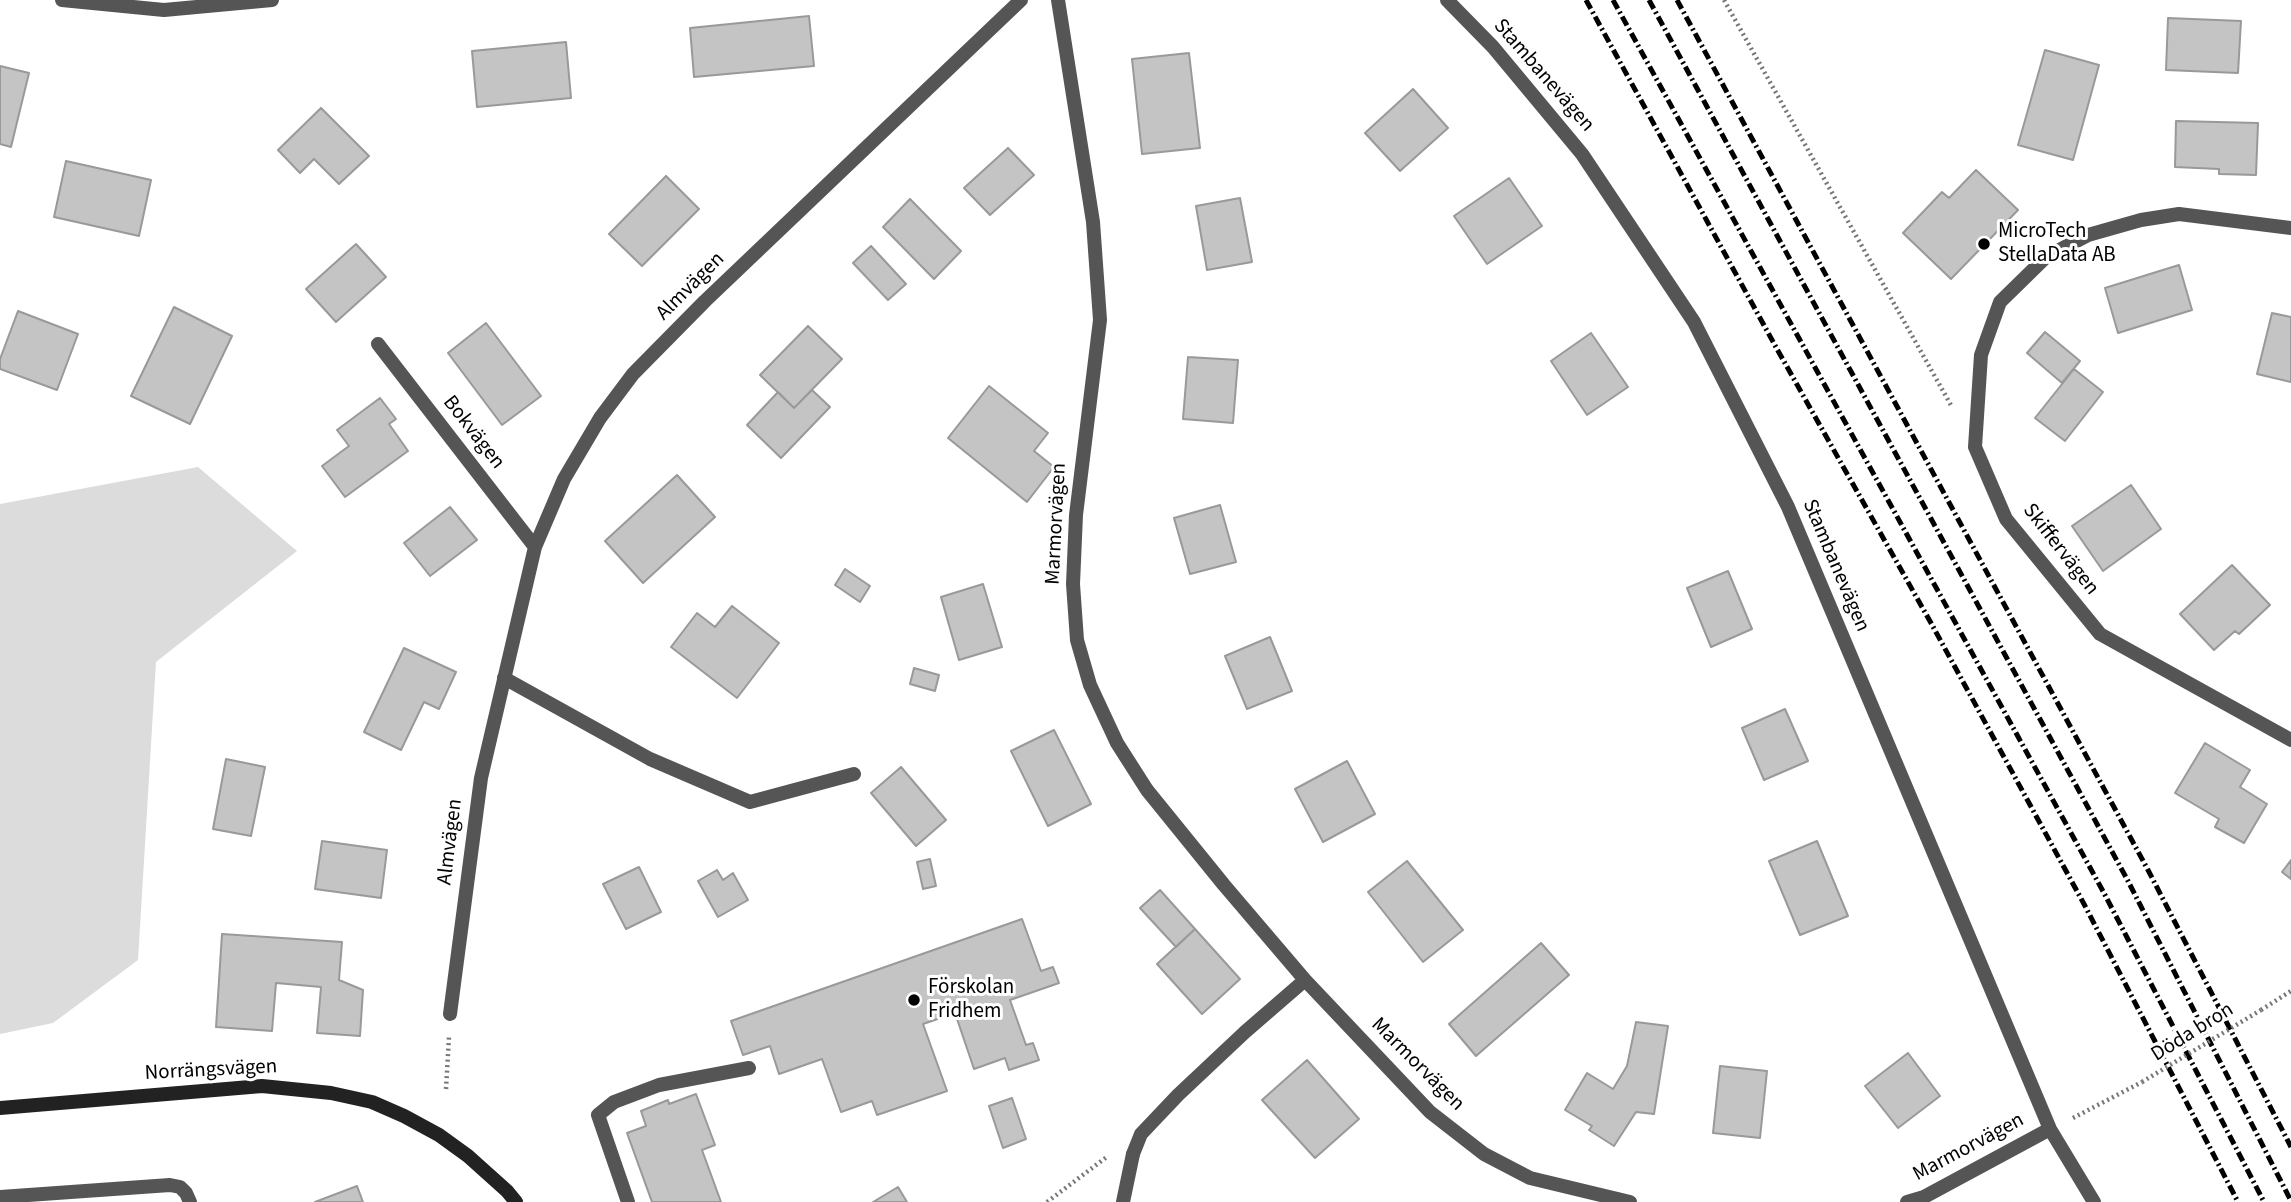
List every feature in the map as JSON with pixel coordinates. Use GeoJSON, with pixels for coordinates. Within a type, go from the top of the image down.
{"type":"FeatureCollection","features":[{"type":"Feature","properties":{"kind":"street"},"geometry":{"type":"LineString","coordinates":[[62,0],[164,9],[272,0]]}},
{"type":"Feature","properties":{"kind":"street","name":"Almvägen"},"geometry":{"type":"LineString","coordinates":[[450,1014],[481,778],[535,547],[564,479],[600,418],[633,374],[705,301],[1021,0]]}},
{"type":"Feature","properties":{"kind":"street","name":"Marmorvägen"},"geometry":{"type":"LineString","coordinates":[[1058,0],[1093,222],[1100,320],[1076,515],[1073,584],[1077,640],[1090,685],[1117,743],[1147,790],[1305,981],[1430,1112],[1484,1154],[1530,1178],[1630,1202]]}},
{"type":"Feature","properties":{"kind":"street","name":"Stambanevägen"},"geometry":{"type":"LineString","coordinates":[[1447,0],[1493,47],[1582,154],[1694,322],[1788,507],[2050,1129],[2094,1202]]}},
{"type":"Feature","properties":{"kind":"street","name":"Skiffervägen"},"geometry":{"type":"LineString","coordinates":[[2291,228],[2179,214],[2141,220],[2088,235],[2046,257],[2000,302],[1981,355],[1975,447],[2006,519],[2100,634],[2291,740]]}},
{"type":"Feature","properties":{"kind":"street","name":"Bokvägen"},"geometry":{"type":"LineString","coordinates":[[378,344],[535,547]]}},
{"type":"Feature","properties":{"kind":"street"},"geometry":{"type":"LineString","coordinates":[[504,678],[650,759],[750,802],[854,774]]}},
{"type":"Feature","properties":{"kind":"street"},"geometry":{"type":"LineString","coordinates":[[1122,1202],[1133,1154],[1141,1134],[1245,1032],[1305,981]]}},
{"type":"Feature","properties":{"kind":"street"},"geometry":{"type":"LineString","coordinates":[[628,1202],[598,1115],[614,1102],[659,1085],[749,1068]]}},
{"type":"Feature","properties":{"kind":"street","name":"Norrängsvägen"},"geometry":{"type":"LineString","coordinates":[[0,1108],[262,1086],[331,1093],[372,1102],[439,1135],[468,1156],[516,1202]]}},
{"type":"Feature","properties":{"kind":"street","name":"Marmorvägen"},"geometry":{"type":"LineString","coordinates":[[1907,1202],[1924,1197],[2050,1129]]}},
{"type":"Feature","properties":{"kind":"street"},"geometry":{"type":"LineString","coordinates":[[0,1197],[170,1185],[180,1187],[190,1202]]}},
{"type":"Feature","properties":{"kind":"path"},"geometry":{"type":"LineString","coordinates":[[1724,0],[1975,447]]}},
{"type":"Feature","properties":{"kind":"path","name":"Döda bron"},"geometry":{"type":"LineString","coordinates":[[2050,1129],[2142,1082],[2291,991]]}},
{"type":"Feature","properties":{"kind":"path"},"geometry":{"type":"LineString","coordinates":[[446,1089],[450,1014]]}},
{"type":"Feature","properties":{"kind":"path"},"geometry":{"type":"LineString","coordinates":[[1047,1202],[1117,1149],[1133,1154]]}},
{"type":"Feature","properties":{"kind":"shaded area"},"geometry":{"type":"Polygon","coordinates":[[[198,467],[297,551],[156,662],[138,960],[53,1023],[0,1034],[0,504],[198,467]]]}},
{"type":"Feature","properties":{"kind":"building"},"geometry":{"type":"Polygon","coordinates":[[[809,16],[814,66],[694,77],[690,28],[809,16]]]}},
{"type":"Feature","properties":{"kind":"building"},"geometry":{"type":"Polygon","coordinates":[[[2168,18],[2241,21],[2238,73],[2166,70],[2168,18]]]}},
{"type":"Feature","properties":{"kind":"building"},"geometry":{"type":"Polygon","coordinates":[[[566,42],[571,98],[477,107],[472,51],[566,42]]]}},
{"type":"Feature","properties":{"kind":"building"},"geometry":{"type":"Polygon","coordinates":[[[2045,50],[2099,65],[2073,160],[2018,145],[2045,50]]]}},
{"type":"Feature","properties":{"kind":"building"},"geometry":{"type":"Polygon","coordinates":[[[1189,53],[1200,148],[1142,154],[1132,59],[1189,53]]]}},
{"type":"Feature","properties":{"kind":"building"},"geometry":{"type":"Polygon","coordinates":[[[0,66],[29,73],[11,147],[0,144],[0,66]]]}},
{"type":"Feature","properties":{"kind":"building"},"geometry":{"type":"Polygon","coordinates":[[[1413,89],[1448,128],[1400,171],[1365,133],[1413,89]]]}},
{"type":"Feature","properties":{"kind":"building"},"geometry":{"type":"Polygon","coordinates":[[[321,108],[369,156],[339,184],[314,159],[300,173],[278,150],[321,108]]]}},
{"type":"Feature","properties":{"kind":"building"},"geometry":{"type":"Polygon","coordinates":[[[2176,121],[2258,123],[2256,175],[2219,174],[2219,169],[2175,167],[2176,121]]]}},
{"type":"Feature","properties":{"kind":"building"},"geometry":{"type":"Polygon","coordinates":[[[1008,148],[1034,175],[990,215],[964,188],[1008,148]]]}},
{"type":"Feature","properties":{"kind":"building"},"geometry":{"type":"Polygon","coordinates":[[[66,161],[151,180],[139,236],[54,217],[66,161]]]}},
{"type":"Feature","properties":{"kind":"building"},"geometry":{"type":"Polygon","coordinates":[[[1976,170],[2018,210],[1951,279],[1903,233],[1942,192],[1949,198],[1976,170]]]}},
{"type":"Feature","properties":{"kind":"building"},"geometry":{"type":"Polygon","coordinates":[[[666,176],[699,209],[642,266],[609,234],[666,176]]]}},
{"type":"Feature","properties":{"kind":"building"},"geometry":{"type":"Polygon","coordinates":[[[1509,178],[1542,226],[1487,264],[1454,216],[1509,178]]]}},
{"type":"Feature","properties":{"kind":"building"},"geometry":{"type":"Polygon","coordinates":[[[1240,198],[1252,262],[1207,270],[1196,206],[1240,198]]]}},
{"type":"Feature","properties":{"kind":"building"},"geometry":{"type":"Polygon","coordinates":[[[910,199],[961,251],[934,279],[883,227],[910,199]]]}},
{"type":"Feature","properties":{"kind":"building"},"geometry":{"type":"Polygon","coordinates":[[[356,244],[386,277],[336,322],[306,289],[356,244]]]}},
{"type":"Feature","properties":{"kind":"building"},"geometry":{"type":"Polygon","coordinates":[[[871,246],[906,284],[888,300],[853,263],[871,246]]]}},
{"type":"Feature","properties":{"kind":"building"},"geometry":{"type":"Polygon","coordinates":[[[2179,265],[2192,310],[2118,333],[2105,288],[2179,265]]]}},
{"type":"Feature","properties":{"kind":"building"},"geometry":{"type":"Polygon","coordinates":[[[174,307],[232,336],[190,424],[131,396],[174,307]]]}},
{"type":"Feature","properties":{"kind":"building"},"geometry":{"type":"Polygon","coordinates":[[[18,311],[78,334],[57,390],[0,369],[0,359],[18,311]]]}},
{"type":"Feature","properties":{"kind":"building"},"geometry":{"type":"Polygon","coordinates":[[[2272,313],[2291,317],[2291,382],[2257,374],[2272,313]]]}},
{"type":"Feature","properties":{"kind":"building"},"geometry":{"type":"Polygon","coordinates":[[[486,323],[541,396],[502,425],[448,353],[486,323]]]}},
{"type":"Feature","properties":{"kind":"building"},"geometry":{"type":"Polygon","coordinates":[[[808,326],[842,359],[794,408],[760,375],[808,326]]]}},
{"type":"Feature","properties":{"kind":"building"},"geometry":{"type":"Polygon","coordinates":[[[2045,332],[2080,361],[2062,383],[2027,353],[2045,332]]]}},
{"type":"Feature","properties":{"kind":"building"},"geometry":{"type":"Polygon","coordinates":[[[1591,333],[1628,387],[1587,415],[1551,361],[1591,333]]]}},
{"type":"Feature","properties":{"kind":"building"},"geometry":{"type":"Polygon","coordinates":[[[1188,357],[1238,360],[1233,423],[1183,419],[1188,357]]]}},
{"type":"Feature","properties":{"kind":"building"},"geometry":{"type":"Polygon","coordinates":[[[2074,369],[2103,392],[2065,441],[2035,418],[2074,369]]]}},
{"type":"Feature","properties":{"kind":"building"},"geometry":{"type":"Polygon","coordinates":[[[989,386],[1048,433],[1034,451],[1054,467],[1027,502],[948,438],[989,386]]]}},
{"type":"Feature","properties":{"kind":"building"},"geometry":{"type":"Polygon","coordinates":[[[812,390],[830,407],[781,458],[747,425],[778,392],[794,408],[812,390]]]}},
{"type":"Feature","properties":{"kind":"building"},"geometry":{"type":"Polygon","coordinates":[[[380,398],[396,419],[389,424],[408,451],[345,497],[322,466],[349,446],[337,430],[380,398]]]}},
{"type":"Feature","properties":{"kind":"building"},"geometry":{"type":"Polygon","coordinates":[[[677,475],[715,517],[643,583],[605,541],[677,475]]]}},
{"type":"Feature","properties":{"kind":"building"},"geometry":{"type":"Polygon","coordinates":[[[2131,485],[2161,529],[2103,571],[2072,526],[2131,485]]]}},
{"type":"Feature","properties":{"kind":"building"},"geometry":{"type":"Polygon","coordinates":[[[1220,505],[1236,562],[1190,574],[1174,518],[1220,505]]]}},
{"type":"Feature","properties":{"kind":"building"},"geometry":{"type":"Polygon","coordinates":[[[450,507],[477,540],[430,576],[404,543],[450,507]]]}},
{"type":"Feature","properties":{"kind":"building"},"geometry":{"type":"Polygon","coordinates":[[[2232,565],[2270,605],[2239,634],[2235,631],[2214,650],[2180,614],[2232,565]]]}},
{"type":"Feature","properties":{"kind":"building"},"geometry":{"type":"Polygon","coordinates":[[[845,569],[870,586],[860,602],[835,585],[845,569]]]}},
{"type":"Feature","properties":{"kind":"building"},"geometry":{"type":"Polygon","coordinates":[[[1728,571],[1752,629],[1711,647],[1687,588],[1728,571]]]}},
{"type":"Feature","properties":{"kind":"building"},"geometry":{"type":"Polygon","coordinates":[[[983,584],[1002,647],[959,660],[941,597],[983,584]]]}},
{"type":"Feature","properties":{"kind":"building"},"geometry":{"type":"Polygon","coordinates":[[[732,606],[779,643],[737,698],[671,647],[697,613],[715,627],[732,606]]]}},
{"type":"Feature","properties":{"kind":"building"},"geometry":{"type":"Polygon","coordinates":[[[1270,637],[1292,691],[1247,709],[1225,656],[1270,637]]]}},
{"type":"Feature","properties":{"kind":"building"},"geometry":{"type":"Polygon","coordinates":[[[404,648],[456,672],[439,709],[424,702],[401,750],[364,732],[404,648]]]}},
{"type":"Feature","properties":{"kind":"building"},"geometry":{"type":"Polygon","coordinates":[[[914,668],[939,675],[935,691],[910,684],[914,668]]]}},
{"type":"Feature","properties":{"kind":"building"},"geometry":{"type":"Polygon","coordinates":[[[1785,709],[1808,761],[1764,780],[1742,728],[1785,709]]]}},
{"type":"Feature","properties":{"kind":"building"},"geometry":{"type":"Polygon","coordinates":[[[1054,730],[1091,804],[1048,826],[1011,751],[1054,730]]]}},
{"type":"Feature","properties":{"kind":"building"},"geometry":{"type":"Polygon","coordinates":[[[2205,743],[2250,770],[2240,787],[2267,804],[2244,843],[2215,827],[2219,819],[2175,793],[2205,743]]]}},
{"type":"Feature","properties":{"kind":"building"},"geometry":{"type":"Polygon","coordinates":[[[226,759],[265,767],[251,836],[213,829],[226,759]]]}},
{"type":"Feature","properties":{"kind":"building"},"geometry":{"type":"Polygon","coordinates":[[[1347,761],[1375,814],[1323,842],[1295,789],[1347,761]]]}},
{"type":"Feature","properties":{"kind":"building"},"geometry":{"type":"Polygon","coordinates":[[[901,767],[946,820],[916,846],[871,793],[901,767]]]}},
{"type":"Feature","properties":{"kind":"building"},"geometry":{"type":"Polygon","coordinates":[[[322,841],[387,850],[381,898],[315,889],[322,841]]]}},
{"type":"Feature","properties":{"kind":"building"},"geometry":{"type":"Polygon","coordinates":[[[1817,841],[1848,916],[1800,935],[1769,861],[1817,841]]]}},
{"type":"Feature","properties":{"kind":"building"},"geometry":{"type":"Polygon","coordinates":[[[930,859],[936,886],[923,889],[917,862],[930,859]]]}},
{"type":"Feature","properties":{"kind":"building"},"geometry":{"type":"Polygon","coordinates":[[[2291,860],[2291,879],[2282,872],[2291,860]]]}},
{"type":"Feature","properties":{"kind":"building"},"geometry":{"type":"Polygon","coordinates":[[[1407,861],[1463,930],[1423,962],[1368,892],[1407,861]]]}},
{"type":"Feature","properties":{"kind":"building"},"geometry":{"type":"Polygon","coordinates":[[[639,867],[661,912],[626,929],[603,884],[639,867]]]}},
{"type":"Feature","properties":{"kind":"building"},"geometry":{"type":"Polygon","coordinates":[[[717,870],[723,880],[733,873],[748,900],[718,917],[698,881],[717,870]]]}},
{"type":"Feature","properties":{"kind":"building"},"geometry":{"type":"Polygon","coordinates":[[[1160,890],[1195,929],[1176,947],[1140,908],[1160,890]]]}},
{"type":"Feature","properties":{"kind":"building"},"geometry":{"type":"Polygon","coordinates":[[[1022,919],[1041,971],[1053,967],[1059,983],[1010,1000],[1026,1045],[1033,1043],[1039,1060],[1009,1070],[1005,1058],[974,1069],[955,1013],[923,1024],[947,1091],[877,1115],[872,1101],[841,1112],[822,1059],[779,1074],[770,1046],[743,1055],[731,1021],[1022,919]]]}},
{"type":"Feature","properties":{"kind":"building"},"geometry":{"type":"Polygon","coordinates":[[[1195,929],[1240,979],[1202,1014],[1157,964],[1195,929]]]}},
{"type":"Feature","properties":{"kind":"building"},"geometry":{"type":"Polygon","coordinates":[[[222,934],[342,942],[339,980],[363,990],[360,1036],[317,1033],[321,987],[276,983],[272,1031],[216,1027],[222,934]]]}},
{"type":"Feature","properties":{"kind":"building"},"geometry":{"type":"Polygon","coordinates":[[[1541,943],[1569,975],[1476,1056],[1449,1024],[1541,943]]]}},
{"type":"Feature","properties":{"kind":"building"},"geometry":{"type":"Polygon","coordinates":[[[1636,1022],[1668,1026],[1654,1114],[1636,1112],[1614,1146],[1589,1130],[1592,1126],[1565,1110],[1587,1073],[1613,1089],[1627,1066],[1636,1022]]]}},
{"type":"Feature","properties":{"kind":"building"},"geometry":{"type":"Polygon","coordinates":[[[1908,1053],[1940,1096],[1898,1128],[1865,1086],[1908,1053]]]}},
{"type":"Feature","properties":{"kind":"building"},"geometry":{"type":"Polygon","coordinates":[[[1307,1060],[1359,1119],[1315,1158],[1262,1100],[1307,1060]]]}},
{"type":"Feature","properties":{"kind":"building"},"geometry":{"type":"Polygon","coordinates":[[[1720,1066],[1767,1071],[1760,1138],[1713,1133],[1720,1066]]]}},
{"type":"Feature","properties":{"kind":"building"},"geometry":{"type":"Polygon","coordinates":[[[696,1094],[715,1145],[702,1150],[721,1202],[652,1202],[627,1133],[646,1126],[641,1111],[668,1100],[669,1104],[696,1094]]]}},
{"type":"Feature","properties":{"kind":"building"},"geometry":{"type":"Polygon","coordinates":[[[1012,1098],[1026,1139],[1003,1148],[989,1106],[1012,1098]]]}},
{"type":"Feature","properties":{"kind":"building"},"geometry":{"type":"Polygon","coordinates":[[[357,1186],[363,1202],[315,1202],[357,1186]]]}},
{"type":"Feature","properties":{"kind":"building"},"geometry":{"type":"Polygon","coordinates":[[[898,1187],[907,1202],[873,1202],[898,1187]]]}},
{"type":"Feature","properties":{"kind":"railway"},"geometry":{"type":"LineString","coordinates":[[1586,0],[2084,904],[2238,1202]]}},
{"type":"Feature","properties":{"kind":"railway"},"geometry":{"type":"LineString","coordinates":[[1613,0],[2104,893],[2264,1202]]}},
{"type":"Feature","properties":{"kind":"railway"},"geometry":{"type":"LineString","coordinates":[[1649,0],[2128,881],[2291,1201]]}},
{"type":"Feature","properties":{"kind":"railway"},"geometry":{"type":"LineString","coordinates":[[1677,0],[2148,870],[2291,1147]]}},
{"type":"Feature","properties":{"kind":"place","name":"MicroTech StellaData AB"},"geometry":{"type":"Point","coordinates":[1984,244]}},
{"type":"Feature","properties":{"kind":"place","name":"Förskolan Fridhem"},"geometry":{"type":"Point","coordinates":[914,1000]}}]}
